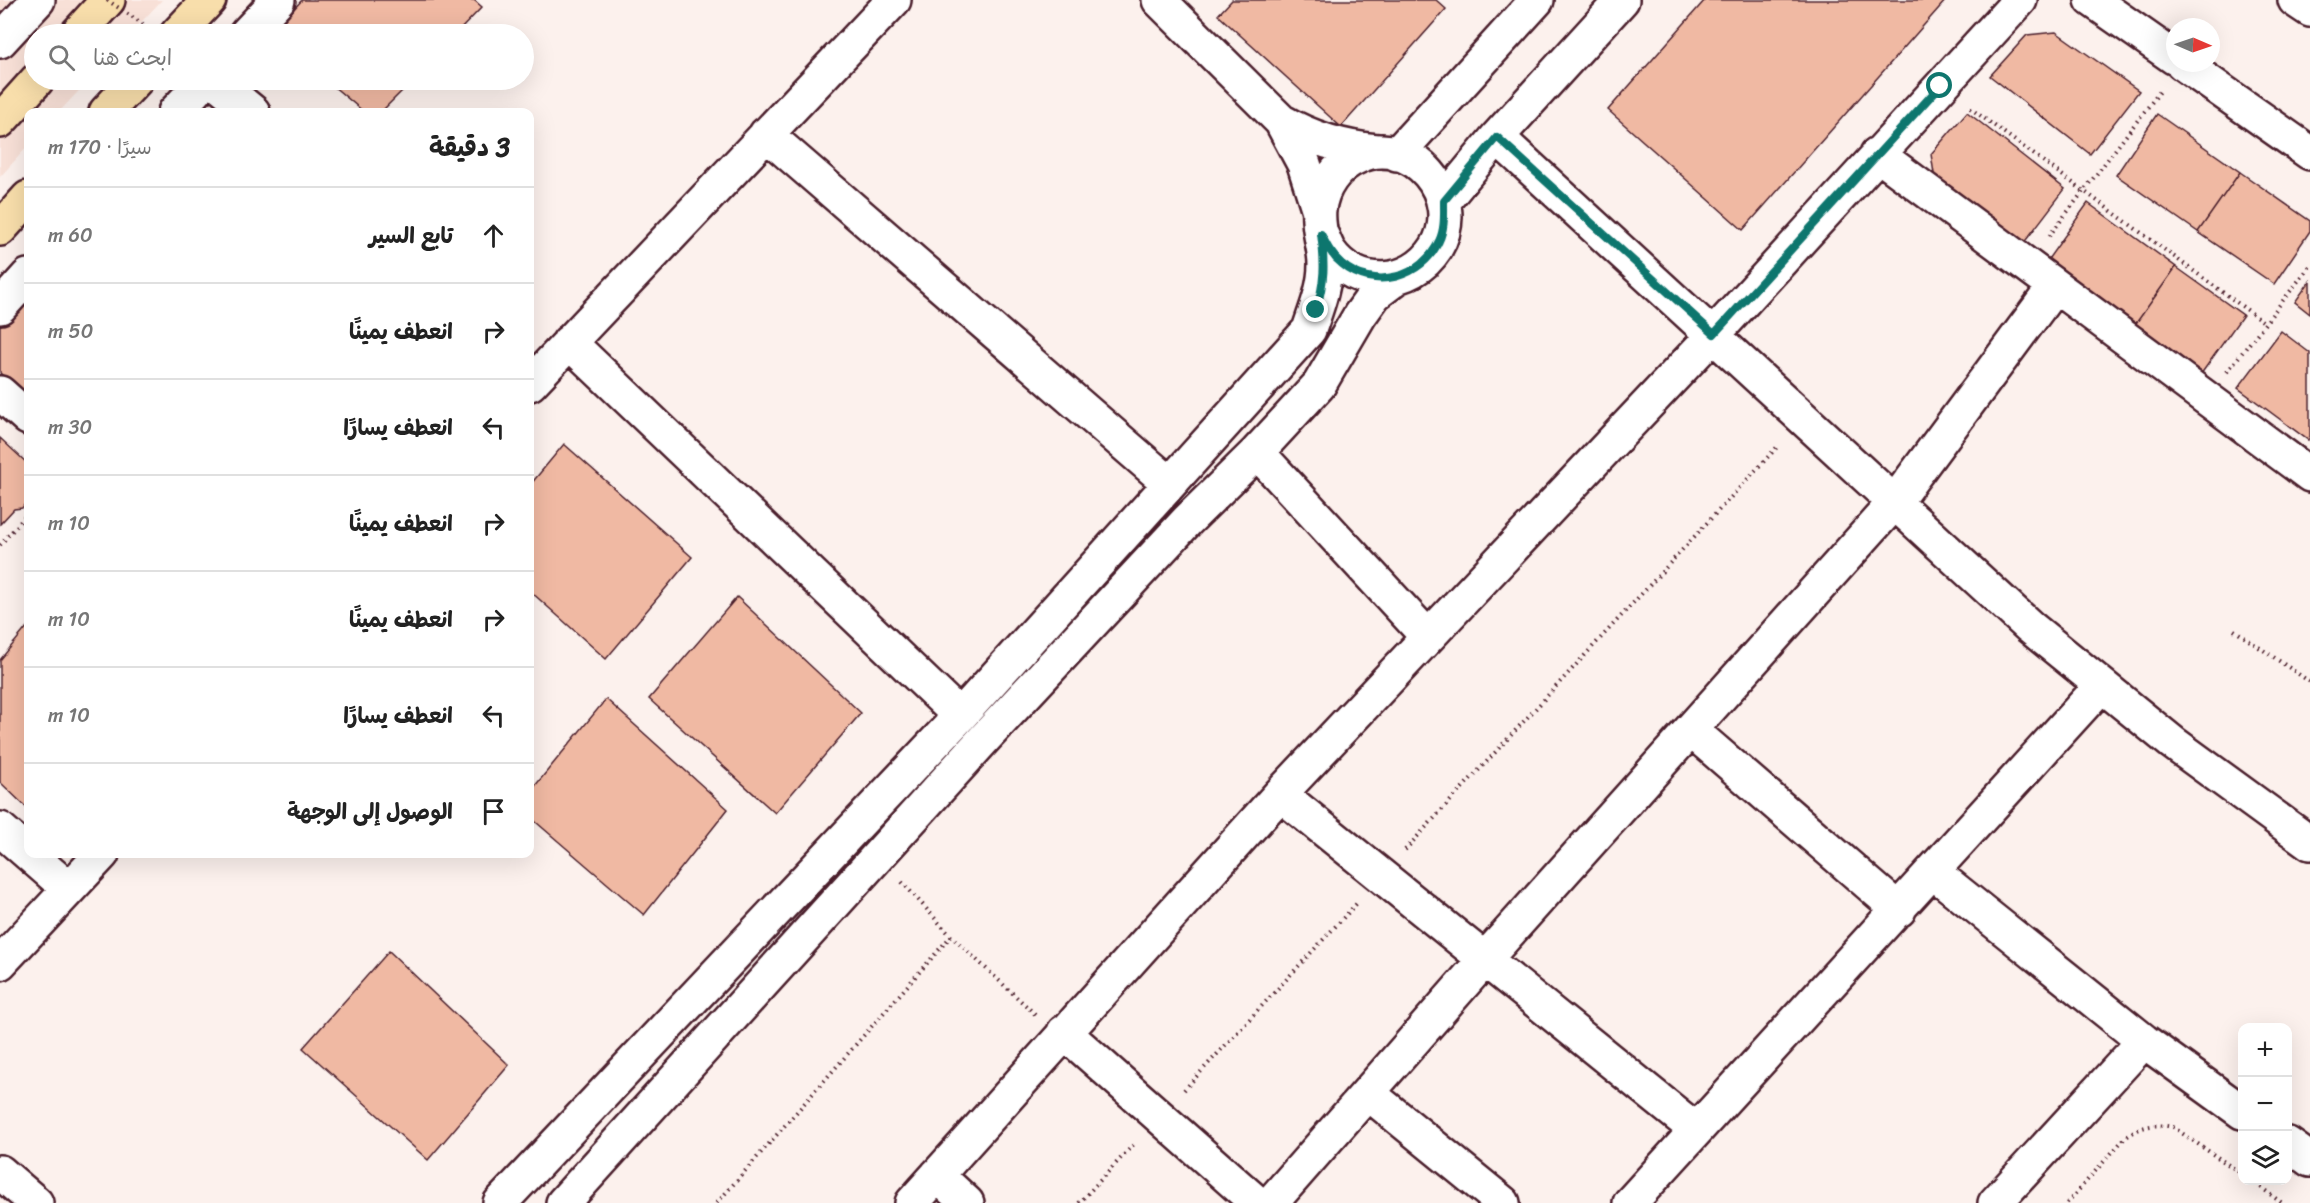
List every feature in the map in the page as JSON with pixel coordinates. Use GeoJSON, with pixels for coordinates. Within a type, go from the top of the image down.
{"type":"FeatureCollection","features":[{"type":"Feature","properties":{"kind":"main road"},"geometry":{"type":"LineString","coordinates":[[86,24],[107,0]]}},
{"type":"Feature","properties":{"kind":"main road"},"geometry":{"type":"LineString","coordinates":[[186,24],[209,0]]}},
{"type":"Feature","properties":{"kind":"main road"},"geometry":{"type":"LineString","coordinates":[[0,121],[28,90]]}},
{"type":"Feature","properties":{"kind":"main road"},"geometry":{"type":"LineString","coordinates":[[110,108],[127,90]]}},
{"type":"Feature","properties":{"kind":"main road"},"geometry":{"type":"LineString","coordinates":[[0,229],[24,202]]}},
{"type":"Feature","properties":{"kind":"street"},"geometry":{"type":"LineString","coordinates":[[0,41],[38,0]]}},
{"type":"Feature","properties":{"kind":"street"},"geometry":{"type":"LineString","coordinates":[[255,24],[278,0]]}},
{"type":"Feature","properties":{"kind":"street"},"geometry":{"type":"LineString","coordinates":[[535,366],[569,342],[894,0]]}},
{"type":"Feature","properties":{"kind":"street"},"geometry":{"type":"LineString","coordinates":[[500,1203],[960,716],[1308,330],[1324,286],[1325,263],[1320,222],[1324,189],[1338,170],[1358,156],[1389,153],[1537,0]]}},
{"type":"Feature","properties":{"kind":"street"},"geometry":{"type":"LineString","coordinates":[[1444,201],[1497,137],[1622,0]]}},
{"type":"Feature","properties":{"kind":"street"},"geometry":{"type":"LineString","coordinates":[[912,1203],[1280,794],[1714,334],[2020,0]]}},
{"type":"Feature","properties":{"kind":"street"},"geometry":{"type":"LineString","coordinates":[[2092,0],[2166,61]]}},
{"type":"Feature","properties":{"kind":"street"},"geometry":{"type":"LineString","coordinates":[[2295,0],[2310,10]]}},
{"type":"Feature","properties":{"kind":"street"},"geometry":{"type":"LineString","coordinates":[[1174,5],[1281,121],[1304,164],[1329,251],[1342,264],[1358,274],[1395,279]]}},
{"type":"Feature","properties":{"kind":"street"},"geometry":{"type":"LineString","coordinates":[[2181,72],[2310,153]]}},
{"type":"Feature","properties":{"kind":"street"},"geometry":{"type":"LineString","coordinates":[[179,108],[196,90]]}},
{"type":"Feature","properties":{"kind":"street"},"geometry":{"type":"LineString","coordinates":[[226,90],[248,108]]}},
{"type":"Feature","properties":{"kind":"street"},"geometry":{"type":"LineString","coordinates":[[563,1203],[877,855],[1187,521],[1257,452],[1319,385],[1375,294],[1395,279],[1414,270],[1435,249],[1445,221],[1444,201],[1437,184],[1427,170],[1413,160],[1389,153],[1329,144],[1281,121]]}},
{"type":"Feature","properties":{"kind":"street"},"geometry":{"type":"LineString","coordinates":[[766,134],[1169,483]]}},
{"type":"Feature","properties":{"kind":"street"},"geometry":{"type":"LineString","coordinates":[[1497,137],[1714,334],[2030,627],[2173,743],[2310,843]]}},
{"type":"Feature","properties":{"kind":"street"},"geometry":{"type":"LineString","coordinates":[[1877,154],[2310,475]]}},
{"type":"Feature","properties":{"kind":"street"},"geometry":{"type":"LineString","coordinates":[[0,307],[24,280]]}},
{"type":"Feature","properties":{"kind":"street"},"geometry":{"type":"LineString","coordinates":[[1271,1203],[1485,959],[1894,503],[2055,286]]}},
{"type":"Feature","properties":{"kind":"street"},"geometry":{"type":"LineString","coordinates":[[569,342],[960,716]]}},
{"type":"Feature","properties":{"kind":"street"},"geometry":{"type":"LineString","coordinates":[[0,393],[24,414]]}},
{"type":"Feature","properties":{"kind":"street"},"geometry":{"type":"LineString","coordinates":[[1257,452],[1428,637]]}},
{"type":"Feature","properties":{"kind":"street"},"geometry":{"type":"LineString","coordinates":[[1630,1203],[2101,686]]}},
{"type":"Feature","properties":{"kind":"street"},"geometry":{"type":"LineString","coordinates":[[1691,730],[1899,910]]}},
{"type":"Feature","properties":{"kind":"street"},"geometry":{"type":"LineString","coordinates":[[1280,794],[1695,1129]]}},
{"type":"Feature","properties":{"kind":"street"},"geometry":{"type":"LineString","coordinates":[[0,829],[24,850]]}},
{"type":"Feature","properties":{"kind":"street"},"geometry":{"type":"LineString","coordinates":[[33,858],[69,889]]}},
{"type":"Feature","properties":{"kind":"street"},"geometry":{"type":"LineString","coordinates":[[0,963],[98,858]]}},
{"type":"Feature","properties":{"kind":"street"},"geometry":{"type":"LineString","coordinates":[[1933,872],[2144,1041],[2238,1109]]}},
{"type":"Feature","properties":{"kind":"street"},"geometry":{"type":"LineString","coordinates":[[1062,1034],[1160,1116],[1257,1203]]}},
{"type":"Feature","properties":{"kind":"street"},"geometry":{"type":"LineString","coordinates":[[1995,1203],[2144,1041]]}},
{"type":"Feature","properties":{"kind":"street"},"geometry":{"type":"LineString","coordinates":[[1368,1093],[1503,1203]]}},
{"type":"Feature","properties":{"kind":"street"},"geometry":{"type":"LineString","coordinates":[[2292,1147],[2310,1160]]}},
{"type":"Feature","properties":{"kind":"street"},"geometry":{"type":"LineString","coordinates":[[0,1172],[36,1203]]}},
{"type":"Feature","properties":{"kind":"street"},"geometry":{"type":"LineString","coordinates":[[937,1175],[967,1203]]}},
{"type":"Feature","properties":{"kind":"path"},"geometry":{"type":"LineString","coordinates":[[107,0],[143,24]]}},
{"type":"Feature","properties":{"kind":"path"},"geometry":{"type":"LineString","coordinates":[[2027,265],[2172,72]]}},
{"type":"Feature","properties":{"kind":"path"},"geometry":{"type":"LineString","coordinates":[[1940,86],[2265,323]]}},
{"type":"Feature","properties":{"kind":"path"},"geometry":{"type":"LineString","coordinates":[[2207,398],[2310,266]]}},
{"type":"Feature","properties":{"kind":"path"},"geometry":{"type":"LineString","coordinates":[[1079,1203],[1803,418]]}},
{"type":"Feature","properties":{"kind":"path"},"geometry":{"type":"LineString","coordinates":[[0,545],[24,518]]}},
{"type":"Feature","properties":{"kind":"path"},"geometry":{"type":"LineString","coordinates":[[2234,630],[2310,682]]}},
{"type":"Feature","properties":{"kind":"path"},"geometry":{"type":"LineString","coordinates":[[877,855],[951,936],[1062,1034]]}},
{"type":"Feature","properties":{"kind":"path"},"geometry":{"type":"LineString","coordinates":[[717,1203],[951,936]]}},
{"type":"Feature","properties":{"kind":"path"},"geometry":{"type":"LineString","coordinates":[[2067,1203],[2124,1139],[2134,1131],[2146,1126],[2160,1124],[2173,1126],[2238,1171]]}},
{"type":"Feature","properties":{"kind":"path"},"geometry":{"type":"LineString","coordinates":[[2258,1185],[2282,1203]]}},
{"type":"Feature","properties":{"kind":"shaded area"},"geometry":{"type":"Polygon","coordinates":[[[0,0],[162,0],[139,24],[24,24],[24,90],[80,90],[63,108],[24,108],[24,150],[0,177],[0,0]]]}},
{"type":"Feature","properties":{"kind":"building"},"geometry":{"type":"Polygon","coordinates":[[[302,0],[474,0],[482,7],[466,24],[280,24],[302,0]]]}},
{"type":"Feature","properties":{"kind":"building"},"geometry":{"type":"Polygon","coordinates":[[[1232,0],[1436,0],[1446,9],[1341,127],[1218,15],[1232,0]]]}},
{"type":"Feature","properties":{"kind":"building"},"geometry":{"type":"Polygon","coordinates":[[[1705,0],[1946,0],[1743,230],[1608,110],[1705,0]]]}},
{"type":"Feature","properties":{"kind":"building"},"geometry":{"type":"Polygon","coordinates":[[[2056,32],[2139,91],[2090,154],[1990,76],[2027,35],[2056,32]]]}},
{"type":"Feature","properties":{"kind":"building"},"geometry":{"type":"Polygon","coordinates":[[[338,90],[403,90],[385,108],[359,108],[338,90]]]}},
{"type":"Feature","properties":{"kind":"building"},"geometry":{"type":"Polygon","coordinates":[[[1967,112],[2065,189],[2023,244],[1935,180],[1931,154],[1967,112]]]}},
{"type":"Feature","properties":{"kind":"building"},"geometry":{"type":"Polygon","coordinates":[[[2157,114],[2240,172],[2198,232],[2116,175],[2157,114]]]}},
{"type":"Feature","properties":{"kind":"building"},"geometry":{"type":"Polygon","coordinates":[[[2240,172],[2310,221],[2310,231],[2274,284],[2198,232],[2240,172]]]}},
{"type":"Feature","properties":{"kind":"building"},"geometry":{"type":"Polygon","coordinates":[[[2088,203],[2176,267],[2134,326],[2046,262],[2088,203]]]}},
{"type":"Feature","properties":{"kind":"building"},"geometry":{"type":"Polygon","coordinates":[[[2176,267],[2243,315],[2201,374],[2134,326],[2176,267]]]}},
{"type":"Feature","properties":{"kind":"building"},"geometry":{"type":"Polygon","coordinates":[[[2310,281],[2310,314],[2295,302],[2310,281]]]}},
{"type":"Feature","properties":{"kind":"building"},"geometry":{"type":"Polygon","coordinates":[[[24,296],[24,393],[0,373],[0,317],[24,296]]]}},
{"type":"Feature","properties":{"kind":"building"},"geometry":{"type":"Polygon","coordinates":[[[2281,331],[2310,353],[2310,436],[2308,440],[2238,388],[2281,331]]]}},
{"type":"Feature","properties":{"kind":"building"},"geometry":{"type":"Polygon","coordinates":[[[0,438],[24,460],[24,505],[22,508],[14,509],[0,524],[0,438]]]}},
{"type":"Feature","properties":{"kind":"building"},"geometry":{"type":"Polygon","coordinates":[[[564,444],[692,557],[606,659],[534,595],[534,480],[564,444]]]}},
{"type":"Feature","properties":{"kind":"building"},"geometry":{"type":"Polygon","coordinates":[[[737,597],[861,713],[775,813],[649,699],[737,597]]]}},
{"type":"Feature","properties":{"kind":"building"},"geometry":{"type":"Polygon","coordinates":[[[24,631],[24,805],[0,782],[0,660],[24,631]]]}},
{"type":"Feature","properties":{"kind":"building"},"geometry":{"type":"Polygon","coordinates":[[[606,699],[728,809],[644,915],[534,820],[534,787],[606,699]]]}},
{"type":"Feature","properties":{"kind":"building"},"geometry":{"type":"Polygon","coordinates":[[[389,951],[509,1065],[428,1160],[303,1048],[389,951]]]}},
{"type":"Feature","properties":{"kind":"route"},"geometry":{"type":"LineString","coordinates":[[1316,310],[1324,286],[1325,263],[1321,234],[1329,251],[1342,264],[1358,274],[1395,279],[1414,270],[1429,257],[1440,240],[1445,221],[1444,201],[1497,137],[1714,334],[1940,86]]}}]}
